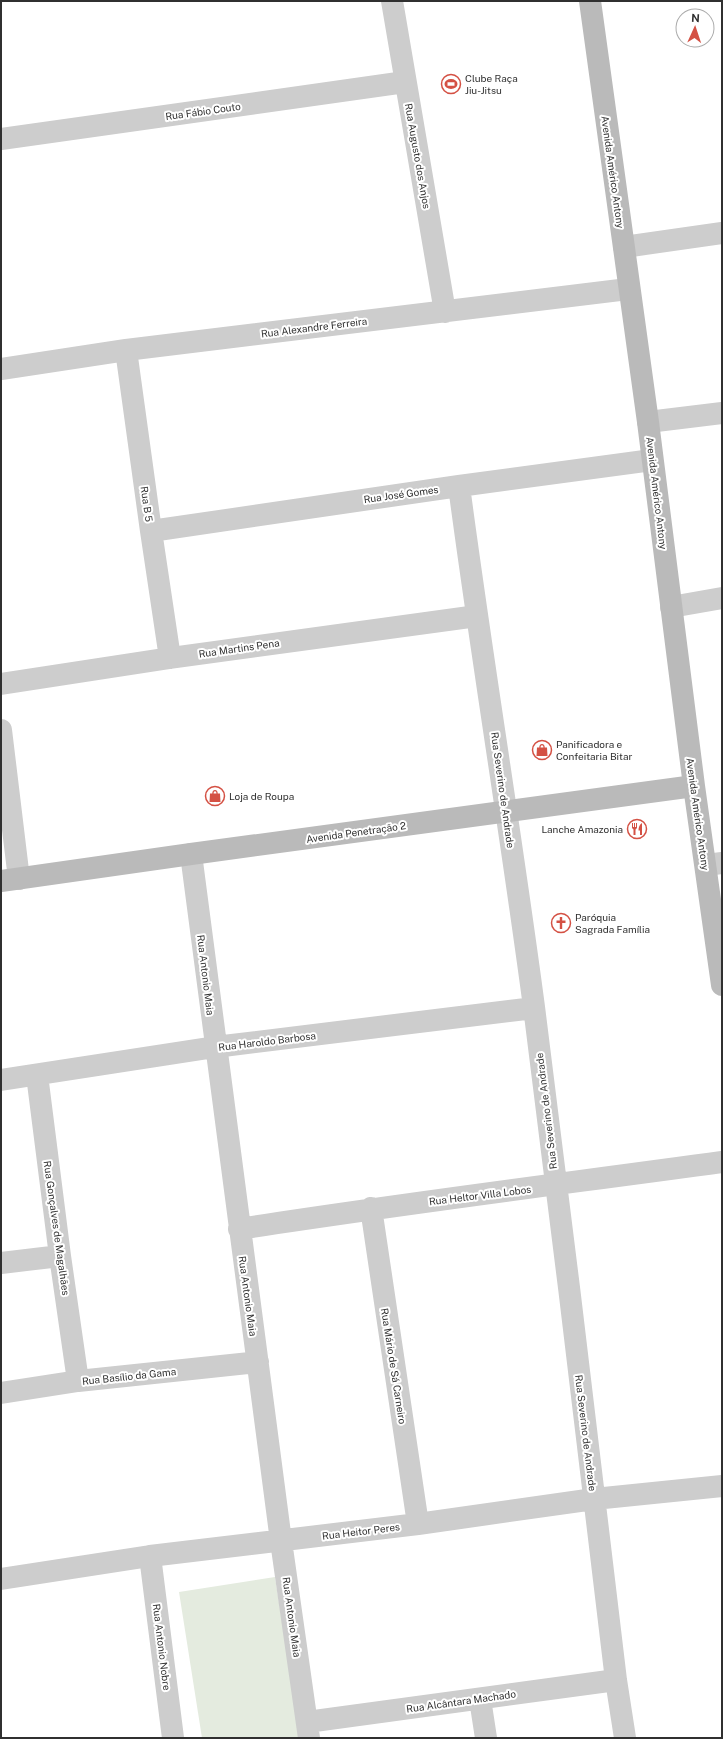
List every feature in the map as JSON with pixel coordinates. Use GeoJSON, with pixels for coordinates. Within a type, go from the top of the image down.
{"type":"FeatureCollection","features":[{"type":"Feature","properties":{"kind":"street","name":"Rua Augusto dos Anjos"},"geometry":{"type":"LineString","coordinates":[[392,1],[445,312]]}},
{"type":"Feature","properties":{"kind":"street","name":"Avenida Américo Antony"},"geometry":{"type":"LineString","coordinates":[[590,1],[624,247],[628,288],[648,422],[694,786],[714,864],[722,985]]}},
{"type":"Feature","properties":{"kind":"street","name":"Rua Fábio Couto"},"geometry":{"type":"LineString","coordinates":[[1,139],[405,82]]}},
{"type":"Feature","properties":{"kind":"street"},"geometry":{"type":"LineString","coordinates":[[624,247],[722,233]]}},
{"type":"Feature","properties":{"kind":"street","name":"Rua Alexandre Ferreira"},"geometry":{"type":"LineString","coordinates":[[1,369],[126,350],[445,312],[628,288]]}},
{"type":"Feature","properties":{"kind":"street","name":"Rua B 5"},"geometry":{"type":"LineString","coordinates":[[126,350],[170,658]]}},
{"type":"Feature","properties":{"kind":"street"},"geometry":{"type":"LineString","coordinates":[[648,422],[722,412]]}},
{"type":"Feature","properties":{"kind":"street","name":"Rua José Gomes"},"geometry":{"type":"LineString","coordinates":[[151,531],[652,460]]}},
{"type":"Feature","properties":{"kind":"street","name":"Rua Severino de Andrade"},"geometry":{"type":"LineString","coordinates":[[460,486],[477,616],[507,812],[534,1008],[624,1738]]}},
{"type":"Feature","properties":{"kind":"street"},"geometry":{"type":"LineString","coordinates":[[671,607],[722,598]]}},
{"type":"Feature","properties":{"kind":"street","name":"Rua Martins Pena"},"geometry":{"type":"LineString","coordinates":[[1,684],[170,658],[477,616]]}},
{"type":"Feature","properties":{"kind":"street"},"geometry":{"type":"LineString","coordinates":[[1,730],[10,880]]}},
{"type":"Feature","properties":{"kind":"street","name":"Avenida Penetração 2"},"geometry":{"type":"LineString","coordinates":[[10,880],[694,786]]}},
{"type":"Feature","properties":{"kind":"street","name":"Rua Antonio Maia"},"geometry":{"type":"LineString","coordinates":[[191,854],[239,1229],[308,1730]]}},
{"type":"Feature","properties":{"kind":"street","name":"Rua Haroldo Barbosa"},"geometry":{"type":"LineString","coordinates":[[1,1080],[37,1076],[215,1047],[534,1008]]}},
{"type":"Feature","properties":{"kind":"street","name":"Rua Gonçalves de Magalhães"},"geometry":{"type":"LineString","coordinates":[[37,1076],[78,1381]]}},
{"type":"Feature","properties":{"kind":"street","name":"Rua Heltor Villa Lobos"},"geometry":{"type":"LineString","coordinates":[[239,1229],[371,1208],[722,1162]]}},
{"type":"Feature","properties":{"kind":"street","name":"Rua Mário de Sá Carneiro"},"geometry":{"type":"LineString","coordinates":[[371,1208],[418,1524]]}},
{"type":"Feature","properties":{"kind":"street"},"geometry":{"type":"LineString","coordinates":[[1,1263],[60,1256]]}},
{"type":"Feature","properties":{"kind":"street","name":"Rua Basílio da Gama"},"geometry":{"type":"LineString","coordinates":[[1,1393],[78,1381],[258,1362]]}},
{"type":"Feature","properties":{"kind":"street","name":"Rua Heitor Peres"},"geometry":{"type":"LineString","coordinates":[[1,1579],[150,1556],[418,1524],[594,1499],[722,1486]]}},
{"type":"Feature","properties":{"kind":"street","name":"Rua Antonio Nobre"},"geometry":{"type":"LineString","coordinates":[[150,1556],[173,1738]]}},
{"type":"Feature","properties":{"kind":"street","name":"Rua Alcântara Machado"},"geometry":{"type":"LineString","coordinates":[[308,1730],[480,1699],[616,1680]]}},
{"type":"Feature","properties":{"kind":"street"},"geometry":{"type":"LineString","coordinates":[[480,1699],[486,1738]]}},
{"type":"Feature","properties":{"kind":"shaded area"},"geometry":{"type":"Polygon","coordinates":[[[275,1577],[300,1738],[202,1738],[179,1592],[275,1577]]]}},
{"type":"Feature","properties":{"kind":"place","name":"Clube Raça Jiu-Jitsu"},"geometry":{"type":"Point","coordinates":[451,84]}},
{"type":"Feature","properties":{"kind":"place","name":"Panificadora e Confeitaria Bitar"},"geometry":{"type":"Point","coordinates":[542,750]}},
{"type":"Feature","properties":{"kind":"place","name":"Loja de Roupa"},"geometry":{"type":"Point","coordinates":[215,796]}},
{"type":"Feature","properties":{"kind":"place","name":"Lanche Amazonia"},"geometry":{"type":"Point","coordinates":[637,829]}},
{"type":"Feature","properties":{"kind":"place","name":"Paróquia Sagrada Família"},"geometry":{"type":"Point","coordinates":[561,923]}}]}
